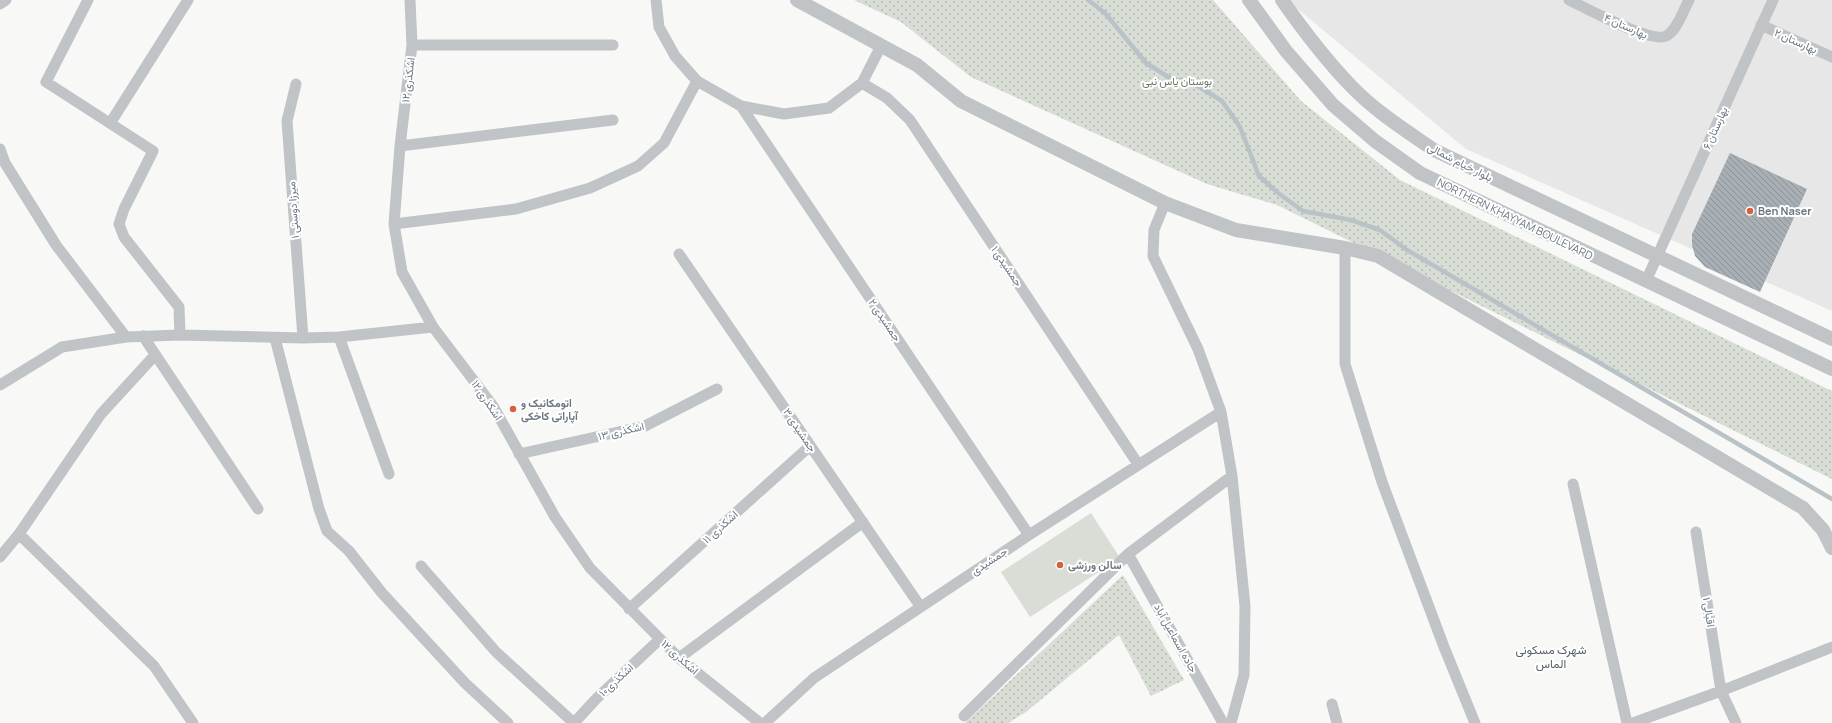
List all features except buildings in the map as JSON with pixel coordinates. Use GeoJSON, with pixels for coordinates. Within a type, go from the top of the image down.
{"type":"FeatureCollection","features":[{"type":"Feature","properties":{"kind":"street"},"geometry":{"type":"LineString","coordinates":[[0,4],[6,0]]}},
{"type":"Feature","properties":{"kind":"street"},"geometry":{"type":"LineString","coordinates":[[88,0],[46,82],[111,122],[153,151],[124,209],[119,224],[124,237],[179,307],[180,336]]}},
{"type":"Feature","properties":{"kind":"street"},"geometry":{"type":"LineString","coordinates":[[111,122],[188,0]]}},
{"type":"Feature","properties":{"kind":"street","name":"اشکذری ۱۲"},"geometry":{"type":"LineString","coordinates":[[410,0],[412,45],[400,146],[394,224],[402,272],[432,327],[493,406],[555,517],[590,568],[678,658],[760,723]]}},
{"type":"Feature","properties":{"kind":"street"},"geometry":{"type":"LineString","coordinates":[[656,0],[659,27],[675,56],[698,81],[741,106],[784,114],[829,108],[862,83],[881,46]]}},
{"type":"Feature","properties":{"kind":"street"},"geometry":{"type":"LineString","coordinates":[[797,0],[917,65],[961,101],[1165,203],[1236,230],[1345,248],[1378,256],[1803,508],[1823,530],[1832,548]]}},
{"type":"Feature","properties":{"kind":"street","name":"NORTHERN KHAYYAM BOULEVARD"},"geometry":{"type":"LineString","coordinates":[[1249,0],[1286,51],[1332,105],[1375,142],[1420,173],[1832,369]]}},
{"type":"Feature","properties":{"kind":"street","name":"بلوار خیام شمالی"},"geometry":{"type":"LineString","coordinates":[[1282,0],[1308,36],[1352,86],[1392,121],[1428,146],[1476,171],[1657,257]]}},
{"type":"Feature","properties":{"kind":"street","name":"بهارستان ۴"},"geometry":{"type":"LineString","coordinates":[[1569,0],[1641,34],[1655,38],[1666,37],[1672,31],[1689,0]]}},
{"type":"Feature","properties":{"kind":"street","name":"بهارستان ۶"},"geometry":{"type":"LineString","coordinates":[[1646,281],[1773,0]]}},
{"type":"Feature","properties":{"kind":"street","name":"بهارستان ۲"},"geometry":{"type":"LineString","coordinates":[[1761,25],[1832,57]]}},
{"type":"Feature","properties":{"kind":"street"},"geometry":{"type":"LineString","coordinates":[[412,45],[613,45]]}},
{"type":"Feature","properties":{"kind":"street"},"geometry":{"type":"LineString","coordinates":[[394,224],[516,209],[590,188],[638,166],[664,143],[698,81]]}},
{"type":"Feature","properties":{"kind":"street","name":"جمشیدی ۱"},"geometry":{"type":"LineString","coordinates":[[862,83],[887,98],[910,120],[1138,464]]}},
{"type":"Feature","properties":{"kind":"street","name":"میرزا دوستی ۱"},"geometry":{"type":"LineString","coordinates":[[296,84],[287,121],[303,338]]}},
{"type":"Feature","properties":{"kind":"street","name":"جمشیدی ۲"},"geometry":{"type":"LineString","coordinates":[[741,106],[1029,535]]}},
{"type":"Feature","properties":{"kind":"street"},"geometry":{"type":"LineString","coordinates":[[400,146],[613,120]]}},
{"type":"Feature","properties":{"kind":"street"},"geometry":{"type":"LineString","coordinates":[[0,150],[5,164],[56,245],[126,336]]}},
{"type":"Feature","properties":{"kind":"street"},"geometry":{"type":"LineString","coordinates":[[1165,203],[1154,230],[1153,256],[1198,349],[1221,412],[1232,476],[1245,606],[1244,675],[1231,723]]}},
{"type":"Feature","properties":{"kind":"street"},"geometry":{"type":"LineString","coordinates":[[1345,248],[1345,364],[1382,482],[1444,647],[1475,723]]}},
{"type":"Feature","properties":{"kind":"street","name":"جمشیدی ۳"},"geometry":{"type":"LineString","coordinates":[[679,254],[920,606]]}},
{"type":"Feature","properties":{"kind":"street"},"geometry":{"type":"LineString","coordinates":[[1657,257],[1832,339]]}},
{"type":"Feature","properties":{"kind":"street"},"geometry":{"type":"LineString","coordinates":[[0,386],[62,347],[126,336],[274,338],[338,337],[432,327]]}},
{"type":"Feature","properties":{"kind":"street"},"geometry":{"type":"LineString","coordinates":[[143,336],[258,509]]}},
{"type":"Feature","properties":{"kind":"street"},"geometry":{"type":"LineString","coordinates":[[338,337],[390,474]]}},
{"type":"Feature","properties":{"kind":"street"},"geometry":{"type":"LineString","coordinates":[[274,338],[327,531],[349,551],[382,592],[465,683],[508,723]]}},
{"type":"Feature","properties":{"kind":"street"},"geometry":{"type":"LineString","coordinates":[[0,557],[19,534],[101,414],[155,355]]}},
{"type":"Feature","properties":{"kind":"street","name":"اشکذری ۱۳"},"geometry":{"type":"LineString","coordinates":[[519,454],[645,426],[717,389]]}},
{"type":"Feature","properties":{"kind":"street","name":"جمشیدی"},"geometry":{"type":"LineString","coordinates":[[765,723],[814,678],[920,606],[1138,464],[1221,412]]}},
{"type":"Feature","properties":{"kind":"street","name":"اشکذری ۱۱"},"geometry":{"type":"LineString","coordinates":[[629,609],[810,446]]}},
{"type":"Feature","properties":{"kind":"street"},"geometry":{"type":"LineString","coordinates":[[964,716],[1128,554],[1232,476]]}},
{"type":"Feature","properties":{"kind":"street"},"geometry":{"type":"LineString","coordinates":[[1574,484],[1627,723]]}},
{"type":"Feature","properties":{"kind":"street"},"geometry":{"type":"LineString","coordinates":[[678,658],[863,522]]}},
{"type":"Feature","properties":{"kind":"street","name":"اقبالی ۱"},"geometry":{"type":"LineString","coordinates":[[1696,532],[1721,691],[1736,723]]}},
{"type":"Feature","properties":{"kind":"street"},"geometry":{"type":"LineString","coordinates":[[19,534],[154,666],[193,723]]}},
{"type":"Feature","properties":{"kind":"street","name":"جاده اسماعیل آباد"},"geometry":{"type":"LineString","coordinates":[[1128,554],[1223,723]]}},
{"type":"Feature","properties":{"kind":"street"},"geometry":{"type":"LineString","coordinates":[[421,566],[496,652],[574,723]]}},
{"type":"Feature","properties":{"kind":"street","name":"اشکذری۱۰"},"geometry":{"type":"LineString","coordinates":[[574,723],[596,699],[660,640]]}},
{"type":"Feature","properties":{"kind":"street"},"geometry":{"type":"LineString","coordinates":[[1634,723],[1721,691],[1832,647]]}},
{"type":"Feature","properties":{"kind":"street"},"geometry":{"type":"LineString","coordinates":[[1332,704],[1337,723]]}},
{"type":"Feature","properties":{"kind":"shaded area"},"geometry":{"type":"Polygon","coordinates":[[[1287,0],[1832,0],[1832,311],[1466,149],[1287,0]]]}},
{"type":"Feature","properties":{"kind":"green space","name":"بوستان یاس نبی"},"geometry":{"type":"Polygon","coordinates":[[[854,0],[1213,0],[1301,101],[1400,180],[1832,391],[1832,479],[1277,205],[1207,184],[971,77],[901,22],[854,0]]]}},
{"type":"Feature","properties":{"kind":"green space","name":"سالن ورزشی"},"geometry":{"type":"Polygon","coordinates":[[[1091,513],[1120,558],[1030,617],[1001,572],[1091,513]]]}},
{"type":"Feature","properties":{"kind":"green space"},"geometry":{"type":"Polygon","coordinates":[[[1123,575],[1184,680],[1151,696],[1119,635],[1026,712],[1008,723],[965,723],[1123,575]]]}},
{"type":"Feature","properties":{"kind":"waterway"},"geometry":{"type":"LineString","coordinates":[[1088,0],[1105,13],[1146,63],[1170,78],[1196,85],[1222,101],[1240,127],[1259,176],[1278,193],[1303,211],[1351,220],[1380,230],[1407,250],[1832,499]]}},
{"type":"Feature","properties":{"kind":"place","name":"Ben Naser"},"geometry":{"type":"Point","coordinates":[1750,211]}},
{"type":"Feature","properties":{"kind":"place","name":"اتومکانیک و آپاراتی کاخکی"},"geometry":{"type":"Point","coordinates":[513,409]}},
{"type":"Feature","properties":{"kind":"place","name":"سالن ورزشی"},"geometry":{"type":"Point","coordinates":[1060,565]}},
{"type":"Feature","properties":{"kind":"district","name":"شهرک مسکونی الماس"},"geometry":{"type":"Point","coordinates":[1551,657]}}]}
